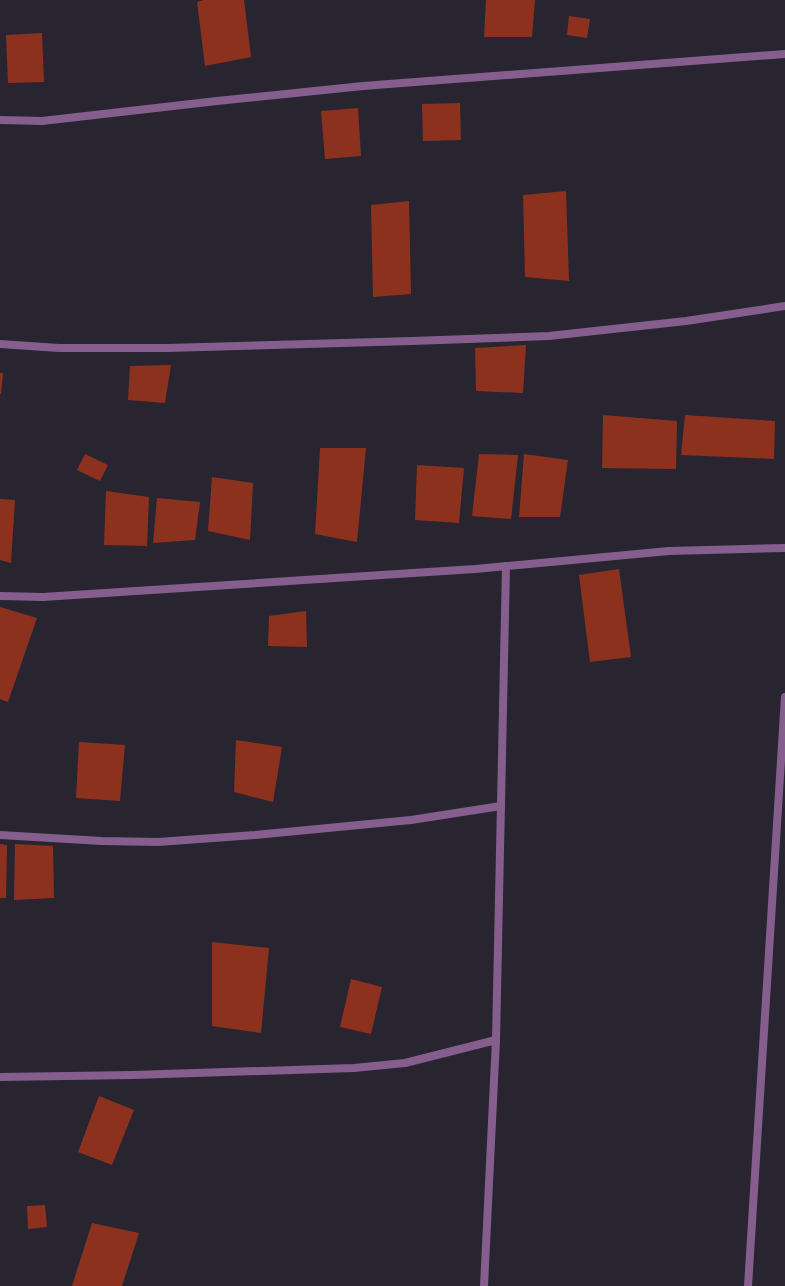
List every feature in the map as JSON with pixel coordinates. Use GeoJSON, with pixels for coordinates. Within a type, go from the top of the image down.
{"type":"FeatureCollection","features":[{"type":"Feature","properties":{"kind":"street"},"geometry":{"type":"LineString","coordinates":[[0,120],[42,121],[363,86],[785,54]]}},
{"type":"Feature","properties":{"kind":"street"},"geometry":{"type":"LineString","coordinates":[[0,344],[58,348],[167,348],[549,336],[686,321],[785,306]]}},
{"type":"Feature","properties":{"kind":"street"},"geometry":{"type":"LineString","coordinates":[[0,596],[43,597],[506,566],[669,551],[785,548]]}},
{"type":"Feature","properties":{"kind":"street"},"geometry":{"type":"LineString","coordinates":[[484,1286],[496,1040],[506,566]]}},
{"type":"Feature","properties":{"kind":"street"},"geometry":{"type":"LineString","coordinates":[[748,1286],[785,697]]}},
{"type":"Feature","properties":{"kind":"street"},"geometry":{"type":"LineString","coordinates":[[0,834],[102,841],[158,842],[255,835],[411,820],[501,806]]}},
{"type":"Feature","properties":{"kind":"street"},"geometry":{"type":"LineString","coordinates":[[0,1077],[118,1076],[354,1068],[404,1063],[496,1040]]}},
{"type":"Feature","properties":{"kind":"building"},"geometry":{"type":"Polygon","coordinates":[[[204,0],[244,0],[251,57],[205,66],[197,2],[204,0]]]}},
{"type":"Feature","properties":{"kind":"building"},"geometry":{"type":"Polygon","coordinates":[[[486,0],[535,0],[532,37],[484,37],[486,0]]]}},
{"type":"Feature","properties":{"kind":"building"},"geometry":{"type":"Polygon","coordinates":[[[569,16],[590,19],[587,38],[567,35],[569,16]]]}},
{"type":"Feature","properties":{"kind":"building"},"geometry":{"type":"Polygon","coordinates":[[[42,33],[44,82],[8,83],[6,35],[42,33]]]}},
{"type":"Feature","properties":{"kind":"building"},"geometry":{"type":"Polygon","coordinates":[[[460,103],[461,140],[423,141],[422,104],[460,103]]]}},
{"type":"Feature","properties":{"kind":"building"},"geometry":{"type":"Polygon","coordinates":[[[358,108],[361,156],[325,159],[321,111],[358,108]]]}},
{"type":"Feature","properties":{"kind":"building"},"geometry":{"type":"Polygon","coordinates":[[[566,191],[569,281],[525,277],[523,195],[566,191]]]}},
{"type":"Feature","properties":{"kind":"building"},"geometry":{"type":"Polygon","coordinates":[[[409,201],[411,294],[373,297],[371,205],[409,201]]]}},
{"type":"Feature","properties":{"kind":"building"},"geometry":{"type":"Polygon","coordinates":[[[526,345],[523,393],[476,391],[475,348],[526,345]]]}},
{"type":"Feature","properties":{"kind":"building"},"geometry":{"type":"Polygon","coordinates":[[[171,365],[165,403],[128,400],[130,366],[171,365]]]}},
{"type":"Feature","properties":{"kind":"building"},"geometry":{"type":"Polygon","coordinates":[[[0,373],[3,373],[1,394],[0,394],[0,373]]]}},
{"type":"Feature","properties":{"kind":"building"},"geometry":{"type":"Polygon","coordinates":[[[603,415],[677,421],[676,469],[602,468],[603,415]]]}},
{"type":"Feature","properties":{"kind":"building"},"geometry":{"type":"Polygon","coordinates":[[[685,415],[775,421],[774,459],[681,455],[685,415]]]}},
{"type":"Feature","properties":{"kind":"building"},"geometry":{"type":"Polygon","coordinates":[[[320,448],[366,448],[357,542],[315,534],[320,448]]]}},
{"type":"Feature","properties":{"kind":"building"},"geometry":{"type":"Polygon","coordinates":[[[85,454],[108,465],[100,481],[77,470],[85,454]]]}},
{"type":"Feature","properties":{"kind":"building"},"geometry":{"type":"Polygon","coordinates":[[[479,454],[518,455],[511,519],[472,516],[479,454]]]}},
{"type":"Feature","properties":{"kind":"building"},"geometry":{"type":"Polygon","coordinates":[[[524,454],[568,460],[560,517],[519,517],[524,454]]]}},
{"type":"Feature","properties":{"kind":"building"},"geometry":{"type":"Polygon","coordinates":[[[417,465],[464,468],[459,523],[415,520],[417,465]]]}},
{"type":"Feature","properties":{"kind":"building"},"geometry":{"type":"Polygon","coordinates":[[[212,477],[253,483],[250,540],[208,531],[212,477]]]}},
{"type":"Feature","properties":{"kind":"building"},"geometry":{"type":"Polygon","coordinates":[[[106,491],[149,497],[147,546],[104,545],[106,491]]]}},
{"type":"Feature","properties":{"kind":"building"},"geometry":{"type":"Polygon","coordinates":[[[157,498],[200,502],[195,540],[153,543],[157,498]]]}},
{"type":"Feature","properties":{"kind":"building"},"geometry":{"type":"Polygon","coordinates":[[[0,499],[15,500],[11,563],[0,560],[0,499]]]}},
{"type":"Feature","properties":{"kind":"building"},"geometry":{"type":"Polygon","coordinates":[[[619,569],[631,657],[590,662],[579,575],[619,569]]]}},
{"type":"Feature","properties":{"kind":"building"},"geometry":{"type":"Polygon","coordinates":[[[0,607],[37,618],[8,702],[0,699],[0,607]]]}},
{"type":"Feature","properties":{"kind":"building"},"geometry":{"type":"Polygon","coordinates":[[[306,611],[307,647],[268,646],[269,616],[306,611]]]}},
{"type":"Feature","properties":{"kind":"building"},"geometry":{"type":"Polygon","coordinates":[[[236,740],[282,747],[273,802],[234,792],[236,740]]]}},
{"type":"Feature","properties":{"kind":"building"},"geometry":{"type":"Polygon","coordinates":[[[79,742],[125,745],[120,801],[76,798],[79,742]]]}},
{"type":"Feature","properties":{"kind":"building"},"geometry":{"type":"Polygon","coordinates":[[[0,844],[7,845],[6,898],[0,898],[0,844]]]}},
{"type":"Feature","properties":{"kind":"building"},"geometry":{"type":"Polygon","coordinates":[[[15,844],[53,846],[54,898],[14,900],[15,844]]]}},
{"type":"Feature","properties":{"kind":"building"},"geometry":{"type":"Polygon","coordinates":[[[212,942],[269,948],[261,1033],[212,1026],[212,942]]]}},
{"type":"Feature","properties":{"kind":"building"},"geometry":{"type":"Polygon","coordinates":[[[351,979],[382,987],[371,1034],[340,1027],[351,979]]]}},
{"type":"Feature","properties":{"kind":"building"},"geometry":{"type":"Polygon","coordinates":[[[99,1096],[134,1110],[112,1165],[78,1152],[99,1096]]]}},
{"type":"Feature","properties":{"kind":"building"},"geometry":{"type":"Polygon","coordinates":[[[45,1205],[47,1227],[28,1229],[27,1206],[45,1205]]]}},
{"type":"Feature","properties":{"kind":"building"},"geometry":{"type":"Polygon","coordinates":[[[92,1223],[139,1233],[122,1286],[72,1286],[92,1223]]]}}]}
